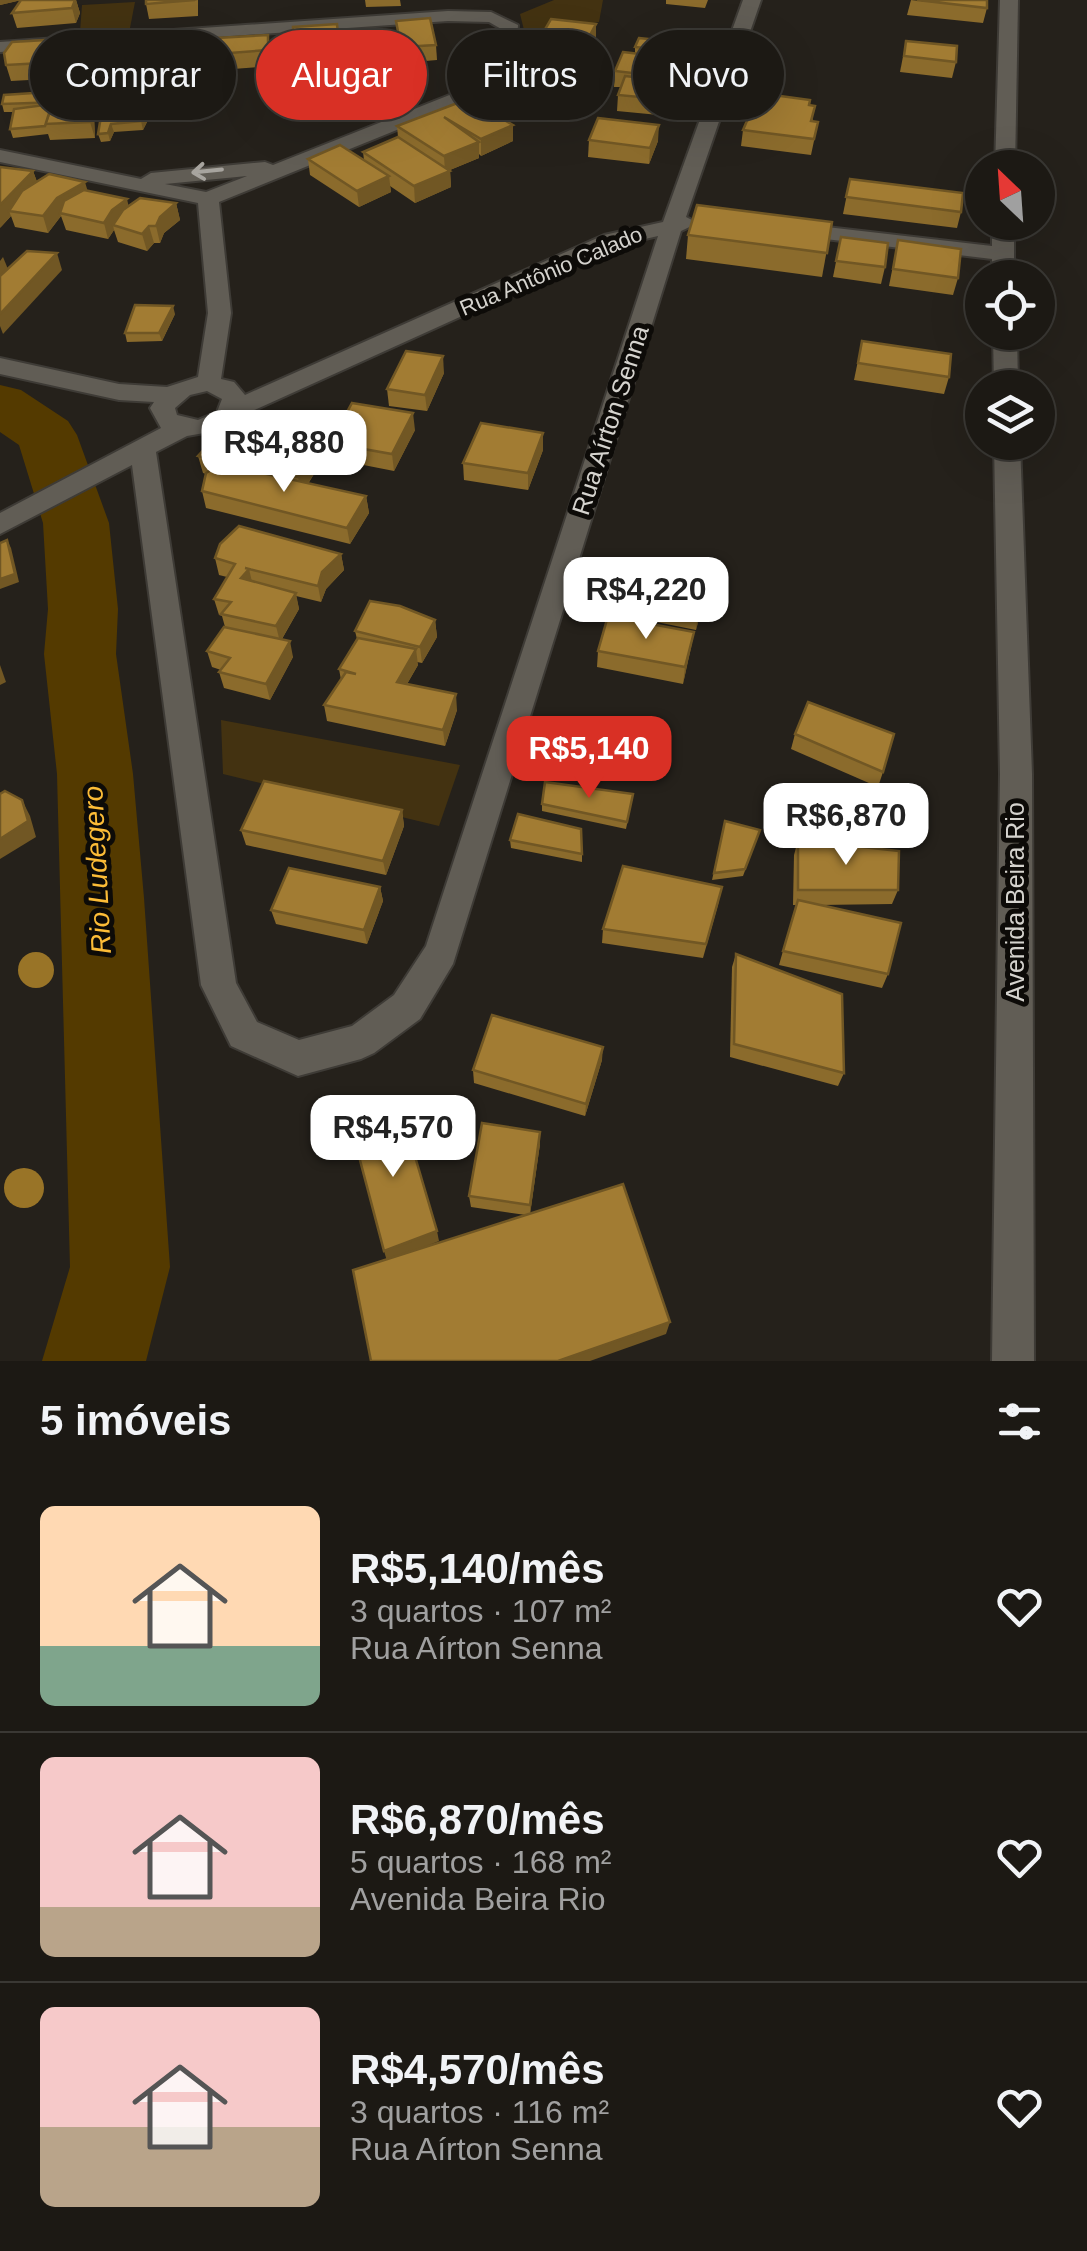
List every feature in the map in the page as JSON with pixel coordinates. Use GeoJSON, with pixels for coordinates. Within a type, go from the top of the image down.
{"type":"FeatureCollection","features":[{"type":"Feature","properties":{"kind":"street","name":"Rua Aírton Senna"},"geometry":{"type":"LineString","coordinates":[[142,447],[219,985],[244,1034],[298,1058],[360,1041],[407,1007],[441,953],[673,223],[752,0]]}},
{"type":"Feature","properties":{"kind":"street"},"geometry":{"type":"LineString","coordinates":[[1005,150],[1008,0]]}},
{"type":"Feature","properties":{"kind":"street"},"geometry":{"type":"LineString","coordinates":[[0,47],[460,16],[491,17],[507,22],[512,29],[503,60],[484,82],[459,98],[208,199],[0,156]]}},
{"type":"Feature","properties":{"kind":"street"},"geometry":{"type":"LineString","coordinates":[[138,182],[212,170],[278,168]]}},
{"type":"Feature","properties":{"kind":"street"},"geometry":{"type":"LineString","coordinates":[[0,366],[119,392],[211,426],[222,394],[223,299],[208,199]]}},
{"type":"Feature","properties":{"kind":"street","name":"Rua Antônio Calado"},"geometry":{"type":"LineString","coordinates":[[222,394],[345,357],[612,240],[673,223],[709,222]]}},
{"type":"Feature","properties":{"kind":"street"},"geometry":{"type":"LineString","coordinates":[[771,227],[1003,254]]}},
{"type":"Feature","properties":{"kind":"street"},"geometry":{"type":"LineString","coordinates":[[1003,240],[1003,260]]}},
{"type":"Feature","properties":{"kind":"street"},"geometry":{"type":"LineString","coordinates":[[11,519],[142,447],[188,385],[222,394]]}},
{"type":"Feature","properties":{"kind":"street","name":"Avenida Beira Rio"},"geometry":{"type":"LineString","coordinates":[[1008,460],[1016,774],[1013,1361]]}},
{"type":"Feature","properties":{"kind":"shaded area"},"geometry":{"type":"Polygon","coordinates":[[[554,0],[603,0],[599,22],[524,30],[520,14],[554,0]]]}},
{"type":"Feature","properties":{"kind":"shaded area"},"geometry":{"type":"Polygon","coordinates":[[[135,2],[130,28],[80,30],[82,5],[135,2]]]}},
{"type":"Feature","properties":{"kind":"shaded area"},"geometry":{"type":"Polygon","coordinates":[[[221,720],[460,765],[439,826],[223,774],[221,720]]]}},
{"type":"Feature","properties":{"kind":"building"},"geometry":{"type":"Polygon","coordinates":[[[21,0],[75,0],[72,8],[12,13],[21,0]]]}},
{"type":"Feature","properties":{"kind":"building"},"geometry":{"type":"Polygon","coordinates":[[[146,0],[195,0],[146,4],[146,0]]]}},
{"type":"Feature","properties":{"kind":"building"},"geometry":{"type":"Polygon","coordinates":[[[917,0],[987,0],[987,8],[917,0]]]}},
{"type":"Feature","properties":{"kind":"building"},"geometry":{"type":"Polygon","coordinates":[[[430,18],[436,45],[427,46],[427,30],[398,30],[396,21],[430,18]]]}},
{"type":"Feature","properties":{"kind":"building"},"geometry":{"type":"Polygon","coordinates":[[[551,19],[596,24],[593,30],[545,30],[551,19]]]}},
{"type":"Feature","properties":{"kind":"building"},"geometry":{"type":"Polygon","coordinates":[[[337,24],[338,30],[293,30],[337,24]]]}},
{"type":"Feature","properties":{"kind":"building"},"geometry":{"type":"Polygon","coordinates":[[[256,36],[256,51],[236,53],[236,37],[256,36]]]}},
{"type":"Feature","properties":{"kind":"building"},"geometry":{"type":"Polygon","coordinates":[[[30,41],[30,64],[6,65],[4,53],[12,42],[30,41]]]}},
{"type":"Feature","properties":{"kind":"building"},"geometry":{"type":"Polygon","coordinates":[[[906,41],[957,46],[956,62],[904,56],[906,41]]]}},
{"type":"Feature","properties":{"kind":"building"},"geometry":{"type":"Polygon","coordinates":[[[623,52],[633,53],[633,73],[615,71],[623,52]]]}},
{"type":"Feature","properties":{"kind":"building"},"geometry":{"type":"Polygon","coordinates":[[[625,76],[633,77],[633,96],[618,95],[625,76]]]}},
{"type":"Feature","properties":{"kind":"building"},"geometry":{"type":"Polygon","coordinates":[[[30,93],[30,103],[2,104],[4,95],[30,93]]]}},
{"type":"Feature","properties":{"kind":"building"},"geometry":{"type":"Polygon","coordinates":[[[784,96],[810,100],[809,105],[815,106],[811,121],[818,122],[814,139],[743,130],[747,120],[784,120],[784,96]]]}},
{"type":"Feature","properties":{"kind":"building"},"geometry":{"type":"Polygon","coordinates":[[[30,107],[30,120],[47,120],[45,126],[10,129],[14,109],[30,107]]]}},
{"type":"Feature","properties":{"kind":"building"},"geometry":{"type":"Polygon","coordinates":[[[447,107],[447,119],[444,117],[479,142],[444,156],[397,126],[427,120],[427,115],[447,107]]]}},
{"type":"Feature","properties":{"kind":"building"},"geometry":{"type":"Polygon","coordinates":[[[47,120],[90,120],[90,122],[45,124],[47,120]]]}},
{"type":"Feature","properties":{"kind":"building"},"geometry":{"type":"Polygon","coordinates":[[[142,120],[111,124],[108,133],[98,134],[100,122],[142,120]]]}},
{"type":"Feature","properties":{"kind":"building"},"geometry":{"type":"Polygon","coordinates":[[[449,120],[504,120],[513,125],[481,139],[449,120]]]}},
{"type":"Feature","properties":{"kind":"building"},"geometry":{"type":"Polygon","coordinates":[[[597,120],[659,125],[650,148],[589,140],[597,120]]]}},
{"type":"Feature","properties":{"kind":"building"},"geometry":{"type":"Polygon","coordinates":[[[398,137],[450,171],[414,186],[363,152],[398,137]]]}},
{"type":"Feature","properties":{"kind":"building"},"geometry":{"type":"Polygon","coordinates":[[[340,145],[389,176],[357,191],[308,159],[340,145]]]}},
{"type":"Feature","properties":{"kind":"building"},"geometry":{"type":"Polygon","coordinates":[[[0,167],[33,171],[0,205],[0,167]]]}},
{"type":"Feature","properties":{"kind":"building"},"geometry":{"type":"Polygon","coordinates":[[[49,174],[85,182],[57,198],[43,216],[9,211],[22,191],[49,174]]]}},
{"type":"Feature","properties":{"kind":"building"},"geometry":{"type":"Polygon","coordinates":[[[850,179],[963,193],[961,212],[846,197],[850,179]]]}},
{"type":"Feature","properties":{"kind":"building"},"geometry":{"type":"Polygon","coordinates":[[[84,190],[127,199],[112,210],[104,223],[60,213],[64,201],[84,190]]]}},
{"type":"Feature","properties":{"kind":"building"},"geometry":{"type":"Polygon","coordinates":[[[140,198],[176,203],[156,226],[149,226],[142,234],[113,225],[123,210],[140,198]]]}},
{"type":"Feature","properties":{"kind":"building"},"geometry":{"type":"Polygon","coordinates":[[[697,205],[832,222],[827,253],[688,235],[697,205]]]}},
{"type":"Feature","properties":{"kind":"building"},"geometry":{"type":"Polygon","coordinates":[[[841,237],[888,243],[885,267],[836,261],[841,237]]]}},
{"type":"Feature","properties":{"kind":"building"},"geometry":{"type":"Polygon","coordinates":[[[898,240],[961,249],[958,278],[893,269],[898,240]]]}},
{"type":"Feature","properties":{"kind":"building"},"geometry":{"type":"Polygon","coordinates":[[[27,251],[57,253],[0,314],[0,276],[27,251]]]}},
{"type":"Feature","properties":{"kind":"building"},"geometry":{"type":"Polygon","coordinates":[[[135,305],[173,306],[159,333],[125,333],[135,305]]]}},
{"type":"Feature","properties":{"kind":"building"},"geometry":{"type":"Polygon","coordinates":[[[862,341],[951,354],[949,377],[858,363],[862,341]]]}},
{"type":"Feature","properties":{"kind":"building"},"geometry":{"type":"Polygon","coordinates":[[[406,351],[443,356],[425,395],[387,389],[406,351]]]}},
{"type":"Feature","properties":{"kind":"building"},"geometry":{"type":"Polygon","coordinates":[[[352,403],[413,413],[392,454],[330,443],[352,403]]]}},
{"type":"Feature","properties":{"kind":"building"},"geometry":{"type":"Polygon","coordinates":[[[481,423],[543,433],[528,473],[463,463],[481,423]]]}},
{"type":"Feature","properties":{"kind":"building"},"geometry":{"type":"Polygon","coordinates":[[[225,426],[316,442],[316,449],[298,477],[198,456],[225,426]]]}},
{"type":"Feature","properties":{"kind":"building"},"geometry":{"type":"Polygon","coordinates":[[[221,464],[366,496],[347,528],[202,491],[206,473],[221,464]]]}},
{"type":"Feature","properties":{"kind":"building"},"geometry":{"type":"Polygon","coordinates":[[[239,526],[341,554],[322,572],[318,586],[245,568],[249,569],[241,578],[296,593],[276,626],[221,614],[231,602],[214,599],[235,564],[215,558],[220,544],[239,526]]]}},
{"type":"Feature","properties":{"kind":"building"},"geometry":{"type":"Polygon","coordinates":[[[7,540],[15,574],[0,579],[0,543],[7,540]]]}},
{"type":"Feature","properties":{"kind":"building"},"geometry":{"type":"Polygon","coordinates":[[[625,559],[708,574],[698,613],[613,597],[625,559]]]}},
{"type":"Feature","properties":{"kind":"building"},"geometry":{"type":"Polygon","coordinates":[[[370,601],[400,606],[435,620],[420,647],[355,631],[370,601]]]}},
{"type":"Feature","properties":{"kind":"building"},"geometry":{"type":"Polygon","coordinates":[[[608,616],[694,632],[685,667],[598,651],[608,616]]]}},
{"type":"Feature","properties":{"kind":"building"},"geometry":{"type":"Polygon","coordinates":[[[224,627],[290,641],[266,684],[219,672],[230,658],[207,651],[224,627]]]}},
{"type":"Feature","properties":{"kind":"building"},"geometry":{"type":"Polygon","coordinates":[[[358,638],[416,649],[397,682],[456,694],[443,730],[324,705],[346,672],[356,674],[339,669],[358,638]]]}},
{"type":"Feature","properties":{"kind":"building"},"geometry":{"type":"Polygon","coordinates":[[[808,702],[894,734],[883,772],[795,734],[808,702]]]}},
{"type":"Feature","properties":{"kind":"building"},"geometry":{"type":"Polygon","coordinates":[[[264,781],[402,810],[383,861],[241,830],[264,781]]]}},
{"type":"Feature","properties":{"kind":"building"},"geometry":{"type":"Polygon","coordinates":[[[545,782],[633,794],[627,822],[542,804],[545,782]]]}},
{"type":"Feature","properties":{"kind":"building"},"geometry":{"type":"Polygon","coordinates":[[[5,791],[22,800],[28,821],[0,839],[0,794],[5,791]]]}},
{"type":"Feature","properties":{"kind":"building"},"geometry":{"type":"Polygon","coordinates":[[[518,814],[581,829],[582,854],[510,840],[518,814]]]}},
{"type":"Feature","properties":{"kind":"building"},"geometry":{"type":"Polygon","coordinates":[[[725,821],[760,830],[745,869],[714,873],[725,821]]]}},
{"type":"Feature","properties":{"kind":"building"},"geometry":{"type":"Polygon","coordinates":[[[798,840],[899,851],[898,890],[798,890],[798,840]]]}},
{"type":"Feature","properties":{"kind":"building"},"geometry":{"type":"Polygon","coordinates":[[[623,866],[722,887],[706,944],[603,929],[623,866]]]}},
{"type":"Feature","properties":{"kind":"building"},"geometry":{"type":"Polygon","coordinates":[[[289,868],[380,887],[364,930],[271,910],[289,868]]]}},
{"type":"Feature","properties":{"kind":"building"},"geometry":{"type":"Polygon","coordinates":[[[798,900],[901,923],[888,974],[783,951],[798,900]]]}},
{"type":"Feature","properties":{"kind":"building"},"geometry":{"type":"Polygon","coordinates":[[[736,954],[842,994],[844,1073],[734,1044],[736,954]]]}},
{"type":"Feature","properties":{"kind":"building"},"geometry":{"type":"Polygon","coordinates":[[[492,1015],[603,1047],[586,1104],[473,1070],[492,1015]]]}},
{"type":"Feature","properties":{"kind":"building"},"geometry":{"type":"Polygon","coordinates":[[[401,1109],[437,1231],[384,1251],[351,1126],[401,1109]]]}},
{"type":"Feature","properties":{"kind":"building"},"geometry":{"type":"Polygon","coordinates":[[[482,1123],[540,1132],[530,1205],[469,1196],[482,1123]]]}},
{"type":"Feature","properties":{"kind":"building"},"geometry":{"type":"Polygon","coordinates":[[[623,1184],[670,1322],[558,1361],[371,1361],[353,1270],[623,1184]]]}},
{"type":"Feature","properties":{"kind":"waterway","name":"Rio Ludegero"},"geometry":{"type":"LineString","coordinates":[[0,404],[46,435],[76,523],[83,609],[80,654],[95,774],[103,898],[120,1267],[94,1361]]}}]}
